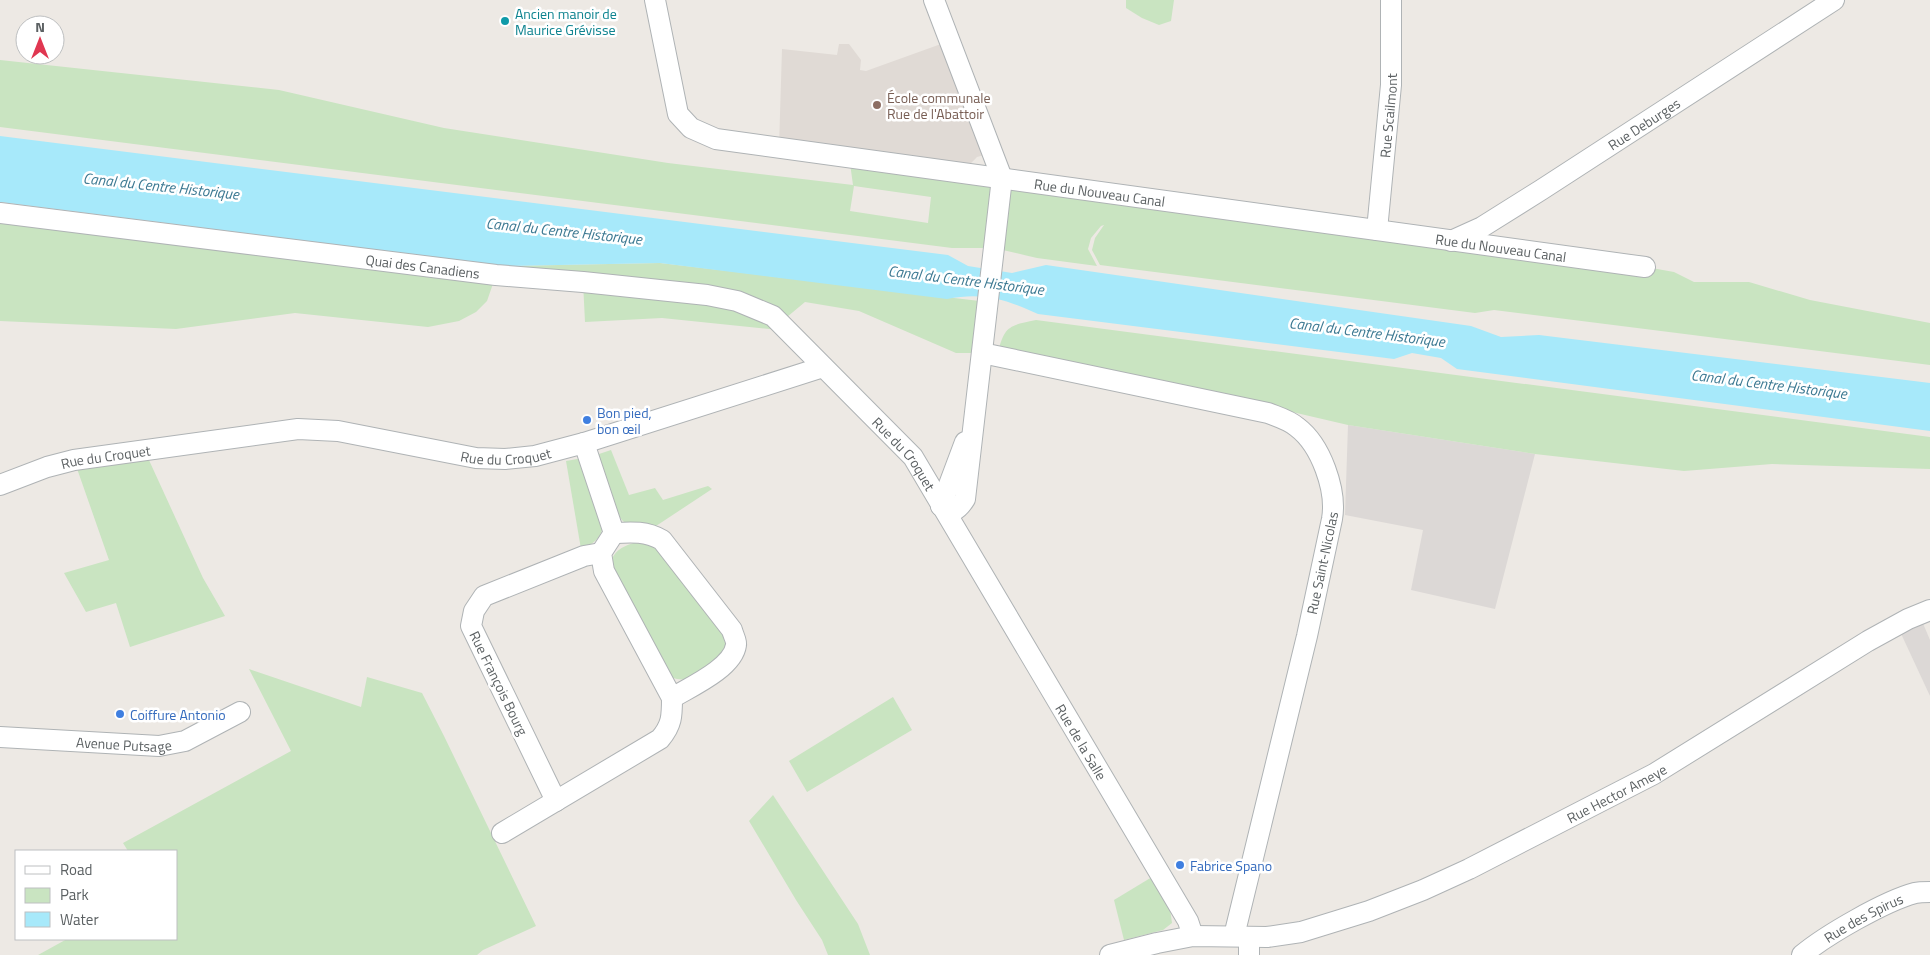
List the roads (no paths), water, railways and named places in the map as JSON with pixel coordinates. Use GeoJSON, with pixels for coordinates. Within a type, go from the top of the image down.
{"type":"FeatureCollection","features":[{"type":"Feature","properties":{"kind":"street","name":"Rue du Nouveau Canal"},"geometry":{"type":"LineString","coordinates":[[655,0],[678,114],[684,122],[702,134],[716,138],[1645,267]]}},
{"type":"Feature","properties":{"kind":"street"},"geometry":{"type":"LineString","coordinates":[[934,0],[1002,178]]}},
{"type":"Feature","properties":{"kind":"street","name":"Rue Scailmont"},"geometry":{"type":"LineString","coordinates":[[1377,230],[1391,85],[1391,0]]}},
{"type":"Feature","properties":{"kind":"street","name":"Rue Deburges"},"geometry":{"type":"LineString","coordinates":[[1451,240],[1482,227],[1831,0]]}},
{"type":"Feature","properties":{"kind":"street","name":"Rue de la Salle"},"geometry":{"type":"LineString","coordinates":[[967,549],[963,523],[965,499],[1002,178]]}},
{"type":"Feature","properties":{"kind":"street","name":"Quai des Canadiens"},"geometry":{"type":"LineString","coordinates":[[0,213],[496,275],[725,297],[773,316],[823,367]]}},
{"type":"Feature","properties":{"kind":"street","name":"Rue Saint-Nicolas"},"geometry":{"type":"LineString","coordinates":[[982,353],[1268,413],[1296,426],[1315,448],[1322,463],[1334,503],[1332,520],[1306,636],[1244,943]]}},
{"type":"Feature","properties":{"kind":"street","name":"Rue du Croquet"},"geometry":{"type":"LineString","coordinates":[[0,484],[74,460],[298,429],[338,431],[476,458],[505,459],[534,456],[584,443],[823,367],[913,457],[941,506]]}},
{"type":"Feature","properties":{"kind":"street","name":"Rue de la Salle"},"geometry":{"type":"LineString","coordinates":[[973,419],[941,506],[1183,913],[1193,936]]}},
{"type":"Feature","properties":{"kind":"street"},"geometry":{"type":"LineString","coordinates":[[584,443],[614,533]]}},
{"type":"Feature","properties":{"kind":"street"},"geometry":{"type":"LineString","coordinates":[[913,457],[924,464],[937,468],[958,460]]}},
{"type":"Feature","properties":{"kind":"street"},"geometry":{"type":"LineString","coordinates":[[941,506],[947,511],[953,511],[959,508],[965,499]]}},
{"type":"Feature","properties":{"kind":"street"},"geometry":{"type":"LineString","coordinates":[[614,533],[640,532],[651,534],[662,540],[732,630],[736,644],[733,656],[726,665],[672,698]]}},
{"type":"Feature","properties":{"kind":"street"},"geometry":{"type":"LineString","coordinates":[[502,833],[660,739],[669,730],[672,716],[672,698],[604,571],[601,553],[614,533]]}},
{"type":"Feature","properties":{"kind":"street","name":"Rue François Bourg"},"geometry":{"type":"LineString","coordinates":[[556,802],[471,626],[474,611],[484,596],[584,556],[601,553]]}},
{"type":"Feature","properties":{"kind":"street","name":"Rue Hector Ameye"},"geometry":{"type":"LineString","coordinates":[[1110,955],[1193,936],[1244,943],[1301,932],[1369,911],[1423,890],[1469,869],[1654,774],[1868,641],[1930,610]]}},
{"type":"Feature","properties":{"kind":"street","name":"Avenue Putsage"},"geometry":{"type":"LineString","coordinates":[[0,737],[159,746],[185,741],[240,712]]}},
{"type":"Feature","properties":{"kind":"street","name":"Rue des Spirus"},"geometry":{"type":"LineString","coordinates":[[1802,955],[1841,929],[1887,904],[1915,893],[1930,892]]}},
{"type":"Feature","properties":{"kind":"water","name":"Canal du Centre Historique"},"geometry":{"type":"Polygon","coordinates":[[[0,136],[948,255],[968,266],[1012,273],[1046,265],[1471,326],[1501,337],[1539,335],[1930,383],[1930,431],[1457,369],[1441,358],[1412,353],[1394,359],[1038,314],[1015,304],[994,298],[972,296],[947,299],[660,263],[503,266],[0,202],[0,136]]]}},
{"type":"Feature","properties":{"kind":"place","name":"Ancien manoir de Maurice Grévisse"},"geometry":{"type":"Point","coordinates":[505,21]}},
{"type":"Feature","properties":{"kind":"place","name":"École communale Rue de l'Abattoir"},"geometry":{"type":"Point","coordinates":[877,105]}},
{"type":"Feature","properties":{"kind":"place","name":"Bon pied, bon œil"},"geometry":{"type":"Point","coordinates":[587,420]}},
{"type":"Feature","properties":{"kind":"place","name":"Coiffure Antonio"},"geometry":{"type":"Point","coordinates":[120,714]}},
{"type":"Feature","properties":{"kind":"place","name":"Fabrice Spano"},"geometry":{"type":"Point","coordinates":[1180,865]}}]}
